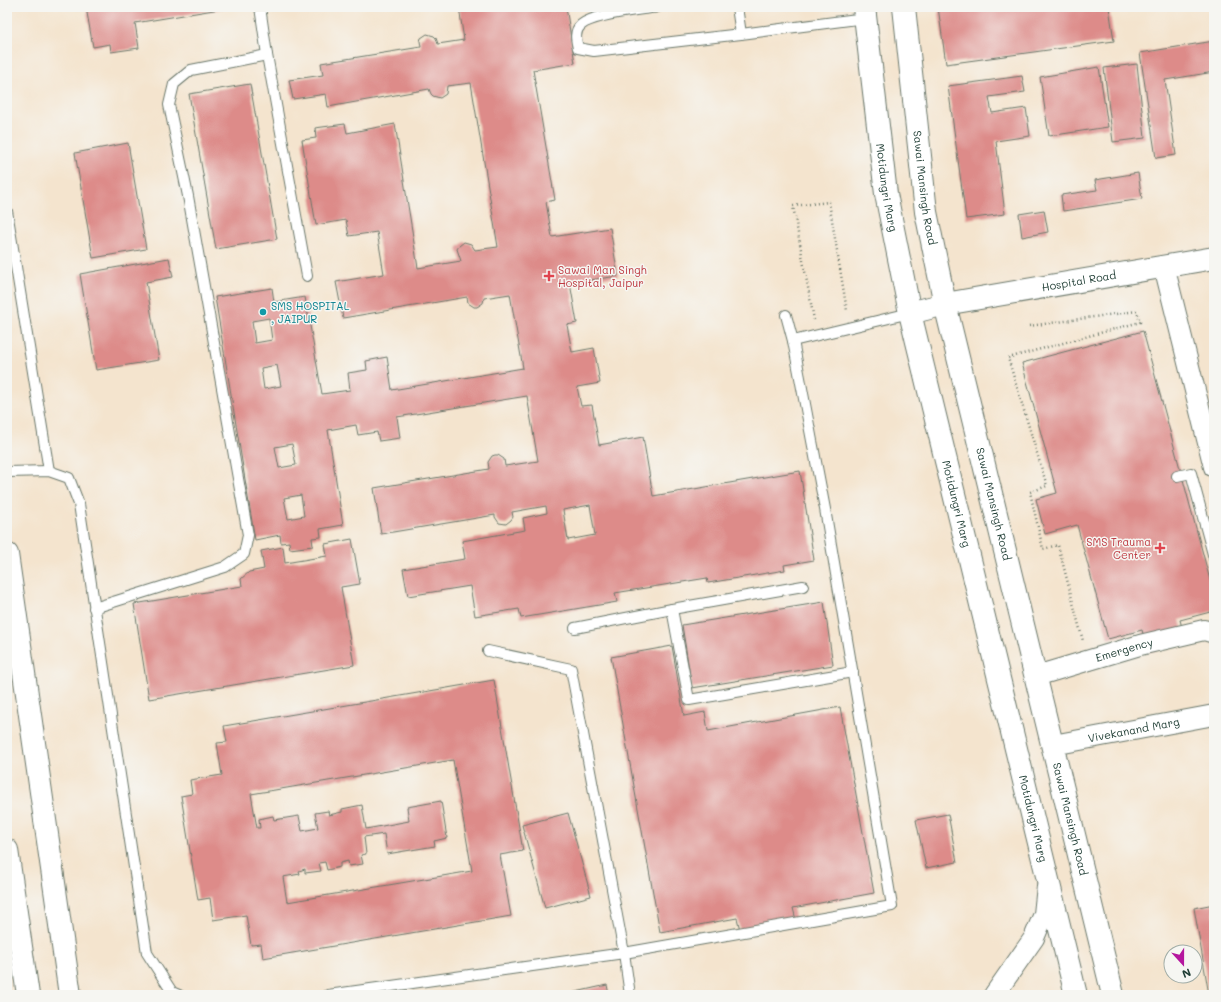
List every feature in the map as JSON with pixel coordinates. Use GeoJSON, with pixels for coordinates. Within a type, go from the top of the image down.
{"type":"FeatureCollection","features":[{"type":"Feature","properties":{"kind":"main road","name":"Sawai Mansingh Road"},"geometry":{"type":"LineString","coordinates":[[904,7],[926,212],[945,304],[1114,995]]}},
{"type":"Feature","properties":{"kind":"main road","name":"Motidungri Marg"},"geometry":{"type":"LineString","coordinates":[[864,12],[886,194],[910,313],[1076,995]]}},
{"type":"Feature","properties":{"kind":"main road","name":"Hospital Road"},"geometry":{"type":"LineString","coordinates":[[910,313],[945,304],[1214,258]]}},
{"type":"Feature","properties":{"kind":"main road"},"geometry":{"type":"LineString","coordinates":[[7,554],[70,995]]}},
{"type":"Feature","properties":{"kind":"main road"},"geometry":{"type":"LineString","coordinates":[[7,850],[28,995]]}},
{"type":"Feature","properties":{"kind":"street"},"geometry":{"type":"LineString","coordinates":[[1164,266],[1214,467]]}},
{"type":"Feature","properties":{"kind":"street","name":"Emergency"},"geometry":{"type":"LineString","coordinates":[[1036,676],[1140,645],[1204,630],[1214,633]]}},
{"type":"Feature","properties":{"kind":"street","name":"Vivekanand Marg"},"geometry":{"type":"LineString","coordinates":[[1053,745],[1214,715]]}},
{"type":"Feature","properties":{"kind":"street"},"geometry":{"type":"LineString","coordinates":[[994,995],[1034,938],[1044,914],[1048,879]]}},
{"type":"Feature","properties":{"kind":"lane"},"geometry":{"type":"LineString","coordinates":[[260,7],[267,55],[307,276]]}},
{"type":"Feature","properties":{"kind":"lane"},"geometry":{"type":"LineString","coordinates":[[657,7],[594,18],[580,25],[575,36],[578,48],[594,51],[741,34],[864,12]]}},
{"type":"Feature","properties":{"kind":"lane"},"geometry":{"type":"LineString","coordinates":[[736,7],[741,34]]}},
{"type":"Feature","properties":{"kind":"lane"},"geometry":{"type":"LineString","coordinates":[[94,608],[225,567],[244,554],[248,535],[188,196],[169,105],[174,84],[191,70],[267,55]]}},
{"type":"Feature","properties":{"kind":"lane"},"geometry":{"type":"LineString","coordinates":[[7,211],[49,471]]}},
{"type":"Feature","properties":{"kind":"lane"},"geometry":{"type":"LineString","coordinates":[[793,341],[910,313]]}},
{"type":"Feature","properties":{"kind":"lane"},"geometry":{"type":"LineString","coordinates":[[328,995],[624,953],[892,906],[825,509],[793,341],[786,315]]}},
{"type":"Feature","properties":{"kind":"lane"},"geometry":{"type":"LineString","coordinates":[[7,472],[49,471],[69,478],[79,504],[147,953],[172,992],[179,995]]}},
{"type":"Feature","properties":{"kind":"lane"},"geometry":{"type":"LineString","coordinates":[[1177,476],[1191,473],[1214,558]]}},
{"type":"Feature","properties":{"kind":"lane"},"geometry":{"type":"LineString","coordinates":[[575,628],[803,586]]}},
{"type":"Feature","properties":{"kind":"lane"},"geometry":{"type":"LineString","coordinates":[[672,609],[689,700],[853,672]]}},
{"type":"Feature","properties":{"kind":"lane"},"geometry":{"type":"LineString","coordinates":[[488,651],[571,669],[624,953],[630,995]]}},
{"type":"Feature","properties":{"kind":"path"},"geometry":{"type":"LineString","coordinates":[[816,336],[793,206],[829,202],[847,311]]}},
{"type":"Feature","properties":{"kind":"path"},"geometry":{"type":"LineString","coordinates":[[1029,326],[1137,311],[1140,322],[1008,358],[1047,486],[1030,492],[1043,549],[1058,545],[1088,660]]}},
{"type":"Feature","properties":{"kind":"building"},"geometry":{"type":"Polygon","coordinates":[[[86,7],[226,8],[135,23],[139,48],[111,52],[110,44],[93,47],[86,7]]]}},
{"type":"Feature","properties":{"kind":"building","name":"SMS HOSPITAL , JAIPUR"},"geometry":{"type":"Polygon","coordinates":[[[459,7],[566,7],[575,63],[533,70],[555,200],[546,202],[552,237],[610,228],[618,276],[570,283],[577,323],[567,325],[572,352],[594,348],[600,383],[577,387],[581,406],[592,405],[599,445],[643,437],[653,496],[800,471],[814,560],[784,565],[785,570],[708,583],[707,578],[615,593],[617,602],[521,618],[519,609],[475,616],[470,586],[408,596],[403,569],[465,559],[462,541],[525,530],[523,518],[547,513],[546,506],[512,512],[513,517],[506,524],[499,523],[495,515],[381,534],[374,488],[489,469],[488,462],[492,456],[495,455],[498,455],[504,459],[505,466],[538,461],[527,396],[397,417],[400,438],[379,441],[377,432],[358,435],[356,425],[328,430],[343,525],[320,529],[321,537],[312,538],[313,546],[290,549],[289,542],[281,543],[280,535],[255,540],[215,297],[272,288],[274,302],[305,297],[322,394],[350,390],[348,373],[367,370],[366,361],[387,357],[392,390],[523,368],[510,294],[484,298],[483,303],[477,307],[474,307],[468,303],[467,297],[343,318],[336,282],[384,274],[377,232],[349,236],[346,220],[316,225],[302,140],[316,138],[315,128],[345,124],[347,133],[395,124],[418,268],[461,261],[457,249],[464,242],[471,244],[475,250],[498,247],[471,83],[447,86],[446,94],[440,98],[433,96],[429,89],[328,107],[326,94],[293,99],[289,80],[323,75],[321,63],[421,47],[421,38],[427,34],[434,36],[438,44],[464,40],[459,7]],[[269,318],[252,321],[255,343],[272,340],[269,318]],[[277,365],[261,368],[264,389],[281,386],[277,365]],[[292,444],[275,447],[279,468],[296,465],[292,444]],[[301,495],[284,498],[288,519],[304,516],[301,495]],[[590,505],[563,510],[568,540],[595,535],[590,505]]]}},
{"type":"Feature","properties":{"kind":"building"},"geometry":{"type":"Polygon","coordinates":[[[938,7],[1109,7],[1114,41],[946,64],[938,7]]]}},
{"type":"Feature","properties":{"kind":"building"},"geometry":{"type":"Polygon","coordinates":[[[1214,41],[1214,72],[1165,80],[1176,155],[1156,158],[1140,53],[1214,41]]]}},
{"type":"Feature","properties":{"kind":"building"},"geometry":{"type":"Polygon","coordinates":[[[1137,64],[1145,138],[1113,142],[1104,68],[1137,64]]]}},
{"type":"Feature","properties":{"kind":"building"},"geometry":{"type":"Polygon","coordinates":[[[1099,67],[1108,127],[1049,136],[1040,77],[1099,67]]]}},
{"type":"Feature","properties":{"kind":"building"},"geometry":{"type":"Polygon","coordinates":[[[1022,76],[1025,92],[989,97],[992,113],[1026,108],[1030,136],[996,141],[1005,214],[966,219],[948,86],[1022,76]]]}},
{"type":"Feature","properties":{"kind":"building"},"geometry":{"type":"Polygon","coordinates":[[[250,84],[277,239],[216,249],[189,94],[250,84]]]}},
{"type":"Feature","properties":{"kind":"building"},"geometry":{"type":"Polygon","coordinates":[[[128,143],[146,249],[93,258],[75,153],[128,143]]]}},
{"type":"Feature","properties":{"kind":"building"},"geometry":{"type":"Polygon","coordinates":[[[1138,173],[1142,199],[1063,211],[1061,195],[1097,190],[1095,180],[1138,173]]]}},
{"type":"Feature","properties":{"kind":"building"},"geometry":{"type":"Polygon","coordinates":[[[1044,210],[1048,232],[1022,237],[1019,214],[1044,210]]]}},
{"type":"Feature","properties":{"kind":"building"},"geometry":{"type":"Polygon","coordinates":[[[169,258],[173,277],[146,282],[159,360],[96,370],[80,274],[169,258]]]}},
{"type":"Feature","properties":{"kind":"building"},"geometry":{"type":"Polygon","coordinates":[[[1143,331],[1214,595],[1214,611],[1180,620],[1186,642],[1148,652],[1142,630],[1108,639],[1077,525],[1045,534],[1036,499],[1057,493],[1022,363],[1143,331]]]}},
{"type":"Feature","properties":{"kind":"building"},"geometry":{"type":"Polygon","coordinates":[[[352,539],[360,584],[341,587],[354,665],[149,699],[134,604],[242,586],[241,579],[249,572],[264,569],[261,551],[283,547],[285,563],[327,556],[325,544],[352,539]]]}},
{"type":"Feature","properties":{"kind":"building"},"geometry":{"type":"Polygon","coordinates":[[[824,602],[833,665],[692,688],[682,625],[824,602]]]}},
{"type":"Feature","properties":{"kind":"building"},"geometry":{"type":"Polygon","coordinates":[[[672,646],[684,716],[705,712],[708,731],[840,707],[874,893],[793,908],[796,920],[740,930],[737,918],[660,932],[611,657],[672,646]]]}},
{"type":"Feature","properties":{"kind":"building"},"geometry":{"type":"Polygon","coordinates":[[[494,680],[523,851],[500,855],[511,916],[263,958],[261,944],[251,945],[246,915],[213,920],[210,898],[198,900],[181,796],[192,794],[190,780],[222,775],[217,743],[227,742],[224,726],[494,680]],[[453,760],[251,794],[257,828],[260,828],[259,819],[273,816],[274,820],[299,816],[302,831],[318,828],[315,813],[328,811],[329,815],[342,812],[342,809],[362,805],[366,829],[409,821],[407,807],[441,801],[447,838],[434,841],[435,846],[387,854],[384,834],[364,837],[366,854],[361,855],[363,864],[349,866],[348,861],[340,863],[340,867],[327,870],[325,862],[319,863],[321,871],[305,873],[305,869],[299,871],[300,874],[283,877],[287,902],[472,871],[453,760]]]}},
{"type":"Feature","properties":{"kind":"building"},"geometry":{"type":"Polygon","coordinates":[[[568,813],[591,896],[545,908],[522,825],[568,813]]]}},
{"type":"Feature","properties":{"kind":"building"},"geometry":{"type":"Polygon","coordinates":[[[948,814],[957,862],[926,868],[916,820],[948,814]]]}},
{"type":"Feature","properties":{"kind":"building"},"geometry":{"type":"Polygon","coordinates":[[[1214,904],[1214,995],[1209,995],[1203,960],[1203,944],[1200,944],[1194,908],[1214,904]]]}},
{"type":"Feature","properties":{"kind":"building"},"geometry":{"type":"Polygon","coordinates":[[[607,985],[609,995],[567,995],[567,994],[607,985]]]}},
{"type":"Feature","properties":{"kind":"place","name":"Sawai Man Singh Hospital, Jaipur"},"geometry":{"type":"Point","coordinates":[549,276]}},
{"type":"Feature","properties":{"kind":"place","name":"SMS HOSPITAL , JAIPUR"},"geometry":{"type":"Point","coordinates":[263,312]}},
{"type":"Feature","properties":{"kind":"place","name":"SMS Trauma Center"},"geometry":{"type":"Point","coordinates":[1160,548]}}]}
